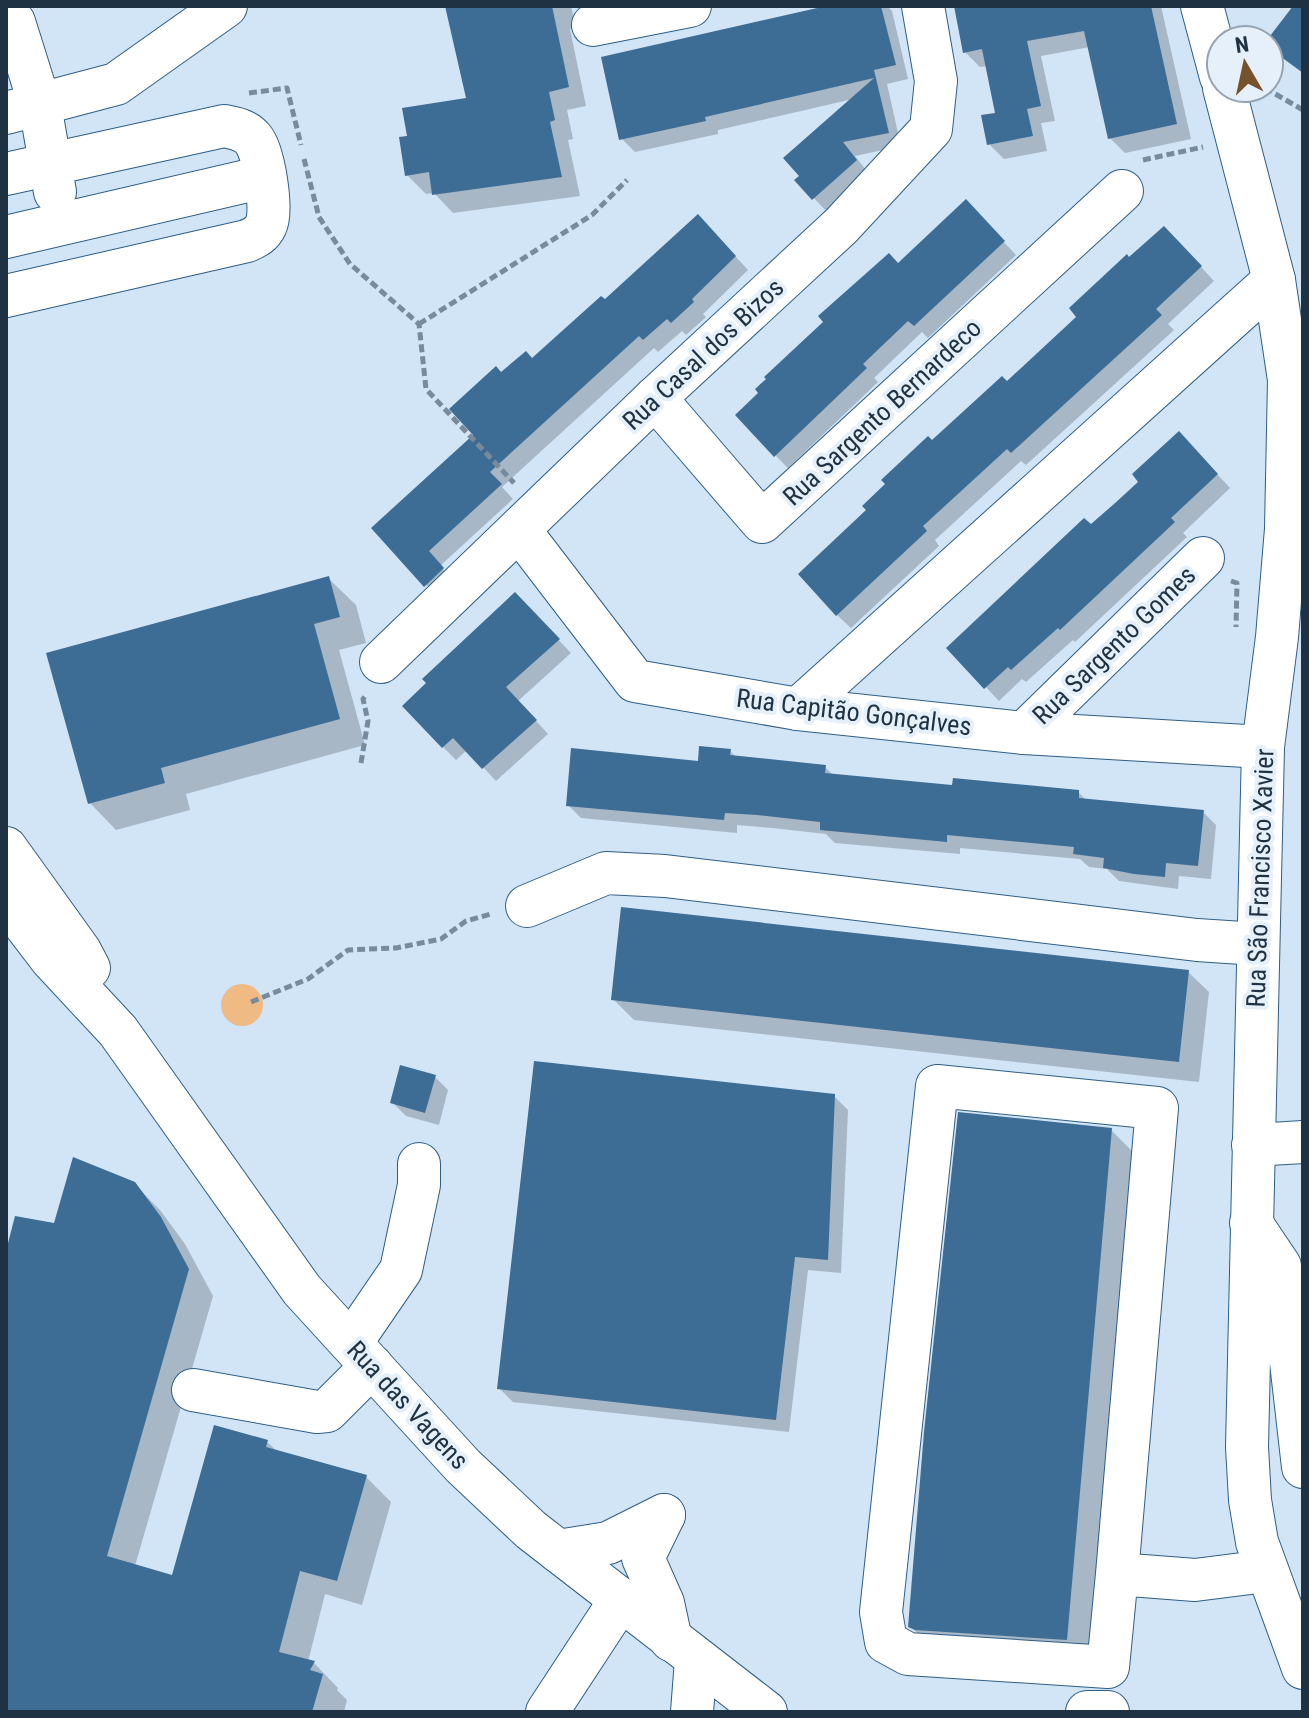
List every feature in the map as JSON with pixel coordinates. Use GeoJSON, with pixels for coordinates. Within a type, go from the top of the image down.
{"type":"FeatureCollection","features":[{"type":"Feature","properties":{"kind":"street"},"geometry":{"type":"LineString","coordinates":[[23,109],[116,84],[226,6]]}},
{"type":"Feature","properties":{"kind":"street"},"geometry":{"type":"LineString","coordinates":[[593,25],[690,6]]}},
{"type":"Feature","properties":{"kind":"street","name":"Rua Casal dos Bizos"},"geometry":{"type":"LineString","coordinates":[[381,662],[655,398],[841,226],[931,129],[936,81],[923,6]]}},
{"type":"Feature","properties":{"kind":"street"},"geometry":{"type":"LineString","coordinates":[[6,24],[14,22],[23,109],[50,164],[60,224]]}},
{"type":"Feature","properties":{"kind":"street","name":"Rua São Francisco Xavier"},"geometry":{"type":"LineString","coordinates":[[1228,104],[1274,280],[1289,380],[1286,529],[1263,747],[1247,1447],[1250,1500],[1257,1542],[1303,1668]]}},
{"type":"Feature","properties":{"kind":"street"},"geometry":{"type":"LineString","coordinates":[[6,174],[224,126],[253,138],[264,177],[269,215],[260,235],[247,241],[6,296]]}},
{"type":"Feature","properties":{"kind":"street"},"geometry":{"type":"LineString","coordinates":[[6,237],[264,177]]}},
{"type":"Feature","properties":{"kind":"street","name":"Rua Sargento Bernardeco"},"geometry":{"type":"LineString","coordinates":[[655,398],[762,522],[1122,191]]}},
{"type":"Feature","properties":{"kind":"street"},"geometry":{"type":"LineString","coordinates":[[798,709],[1274,280]]}},
{"type":"Feature","properties":{"kind":"street","name":"Rua Capitão Gonçalves"},"geometry":{"type":"LineString","coordinates":[[530,520],[635,681],[798,709],[1024,733],[1263,747]]}},
{"type":"Feature","properties":{"kind":"street","name":"Rua Sargento Gomes"},"geometry":{"type":"LineString","coordinates":[[1024,733],[1203,558]]}},
{"type":"Feature","properties":{"kind":"street","name":"Rua das Vagens"},"geometry":{"type":"LineString","coordinates":[[6,848],[80,951],[118,1031]]}},
{"type":"Feature","properties":{"kind":"street"},"geometry":{"type":"LineString","coordinates":[[527,906],[606,873],[665,876],[1197,940],[1258,944]]}},
{"type":"Feature","properties":{"kind":"street","name":"Rua das Vagens"},"geometry":{"type":"LineString","coordinates":[[6,900],[51,959],[118,1031],[302,1290],[463,1466],[531,1530],[766,1712]]}},
{"type":"Feature","properties":{"kind":"street"},"geometry":{"type":"LineString","coordinates":[[937,1086],[1157,1108],[1117,1574],[1108,1667],[908,1654],[886,1642],[881,1612],[937,1086]]}},
{"type":"Feature","properties":{"kind":"street"},"geometry":{"type":"LineString","coordinates":[[1253,1145],[1303,1142]]}},
{"type":"Feature","properties":{"kind":"street"},"geometry":{"type":"LineString","coordinates":[[193,1390],[317,1412],[327,1411],[362,1355],[401,1270],[419,1185],[419,1164]]}},
{"type":"Feature","properties":{"kind":"street"},"geometry":{"type":"LineString","coordinates":[[1251,1223],[1280,1266],[1302,1455]]}},
{"type":"Feature","properties":{"kind":"street"},"geometry":{"type":"LineString","coordinates":[[558,1551],[608,1543],[664,1515],[643,1558],[684,1650],[692,1712]]}},
{"type":"Feature","properties":{"kind":"street"},"geometry":{"type":"LineString","coordinates":[[1117,1574],[1195,1580],[1266,1571]]}},
{"type":"Feature","properties":{"kind":"street"},"geometry":{"type":"LineString","coordinates":[[547,1712],[621,1599]]}},
{"type":"Feature","properties":{"kind":"street"},"geometry":{"type":"LineString","coordinates":[[1087,1712],[1108,1712]]}},
{"type":"Feature","properties":{"kind":"path"},"geometry":{"type":"LineString","coordinates":[[244,94],[287,88],[319,217],[350,264],[419,324],[426,389],[530,520]]}},
{"type":"Feature","properties":{"kind":"path"},"geometry":{"type":"LineString","coordinates":[[1285,100],[1303,110]]}},
{"type":"Feature","properties":{"kind":"path"},"geometry":{"type":"LineString","coordinates":[[1122,191],[1143,159],[1238,140]]}},
{"type":"Feature","properties":{"kind":"path"},"geometry":{"type":"LineString","coordinates":[[419,324],[592,215],[627,180]]}},
{"type":"Feature","properties":{"kind":"path"},"geometry":{"type":"LineString","coordinates":[[361,763],[368,721],[363,699],[376,681],[381,662]]}},
{"type":"Feature","properties":{"kind":"path"},"geometry":{"type":"LineString","coordinates":[[251,1002],[308,979],[348,950],[396,948],[441,939],[466,921],[527,906]]}},
{"type":"Feature","properties":{"kind":"shaded area"},"geometry":{"type":"Polygon","coordinates":[[[242,984],[257,990],[263,1005],[257,1020],[242,1026],[227,1020],[221,1005],[227,990],[242,984]]]}},
{"type":"Feature","properties":{"kind":"building"},"geometry":{"type":"Polygon","coordinates":[[[445,6],[552,6],[569,87],[549,92],[555,120],[550,122],[562,177],[432,195],[429,172],[405,176],[399,137],[407,136],[402,108],[466,98],[445,6]]]}},
{"type":"Feature","properties":{"kind":"building"},"geometry":{"type":"Polygon","coordinates":[[[826,6],[881,6],[896,65],[874,70],[889,133],[843,142],[857,160],[812,200],[794,180],[799,176],[783,158],[874,78],[619,140],[601,57],[826,6]]]}},
{"type":"Feature","properties":{"kind":"building"},"geometry":{"type":"Polygon","coordinates":[[[954,6],[1151,6],[1177,124],[1108,139],[1084,31],[1027,41],[1041,106],[1027,109],[1033,136],[987,145],[981,115],[995,113],[982,49],[963,53],[954,6]]]}},
{"type":"Feature","properties":{"kind":"building"},"geometry":{"type":"Polygon","coordinates":[[[1293,6],[1303,6],[1303,73],[1285,60],[1285,24],[1279,24],[1293,6]]]}},
{"type":"Feature","properties":{"kind":"building"},"geometry":{"type":"Polygon","coordinates":[[[966,199],[1005,241],[914,326],[908,321],[863,364],[867,368],[774,457],[735,415],[758,393],[755,389],[766,379],[764,377],[823,322],[818,316],[889,253],[898,263],[966,199]]]}},
{"type":"Feature","properties":{"kind":"building"},"geometry":{"type":"Polygon","coordinates":[[[698,214],[736,256],[671,323],[667,319],[643,340],[639,336],[490,472],[502,484],[429,551],[444,568],[424,587],[371,528],[473,435],[449,409],[496,366],[501,372],[526,351],[532,358],[601,296],[605,299],[698,214]]]}},
{"type":"Feature","properties":{"kind":"building"},"geometry":{"type":"Polygon","coordinates":[[[1164,226],[1202,266],[1156,309],[1162,315],[1011,453],[1007,449],[923,526],[927,531],[836,616],[798,574],[866,510],[862,506],[885,484],[881,480],[928,436],[932,440],[1002,376],[1007,381],[1076,317],[1069,308],[1127,254],[1129,257],[1164,226]]]}},
{"type":"Feature","properties":{"kind":"building"},"geometry":{"type":"Polygon","coordinates":[[[1179,431],[1218,474],[1171,518],[1175,522],[1060,630],[1058,628],[1011,670],[1008,667],[984,689],[946,648],[1084,518],[1091,524],[1138,482],[1132,474],[1179,431]]]}},
{"type":"Feature","properties":{"kind":"building"},"geometry":{"type":"Polygon","coordinates":[[[329,576],[340,617],[314,624],[340,719],[161,768],[165,783],[88,804],[46,653],[329,576]]]}},
{"type":"Feature","properties":{"kind":"building"},"geometry":{"type":"Polygon","coordinates":[[[515,592],[560,639],[506,687],[537,720],[482,769],[453,738],[442,748],[402,706],[426,683],[422,679],[515,592]]]}},
{"type":"Feature","properties":{"kind":"building"},"geometry":{"type":"Polygon","coordinates":[[[699,746],[731,749],[730,755],[826,765],[825,773],[952,785],[953,778],[1079,790],[1079,798],[1204,810],[1198,866],[1166,863],[1165,877],[1103,868],[1104,858],[1073,854],[1074,847],[947,835],[947,842],[820,830],[820,822],[757,815],[725,813],[724,820],[566,806],[571,748],[698,761],[699,746]]]}},
{"type":"Feature","properties":{"kind":"building"},"geometry":{"type":"Polygon","coordinates":[[[621,907],[1189,970],[1179,1062],[611,1000],[621,907]]]}},
{"type":"Feature","properties":{"kind":"building"},"geometry":{"type":"Polygon","coordinates":[[[534,1061],[835,1094],[828,1260],[795,1257],[776,1420],[497,1389],[534,1061]]]}},
{"type":"Feature","properties":{"kind":"building"},"geometry":{"type":"Polygon","coordinates":[[[400,1065],[436,1075],[425,1113],[390,1103],[400,1065]]]}},
{"type":"Feature","properties":{"kind":"building"},"geometry":{"type":"Polygon","coordinates":[[[958,1112],[1112,1128],[1067,1640],[915,1630],[908,1627],[924,1432],[958,1112]]]}},
{"type":"Feature","properties":{"kind":"building"},"geometry":{"type":"Polygon","coordinates":[[[73,1157],[135,1182],[161,1217],[189,1269],[107,1556],[172,1575],[214,1425],[268,1440],[266,1447],[367,1475],[337,1581],[300,1571],[279,1652],[315,1661],[310,1670],[323,1674],[312,1712],[6,1712],[6,1251],[15,1216],[54,1223],[73,1157]]]}}]}
